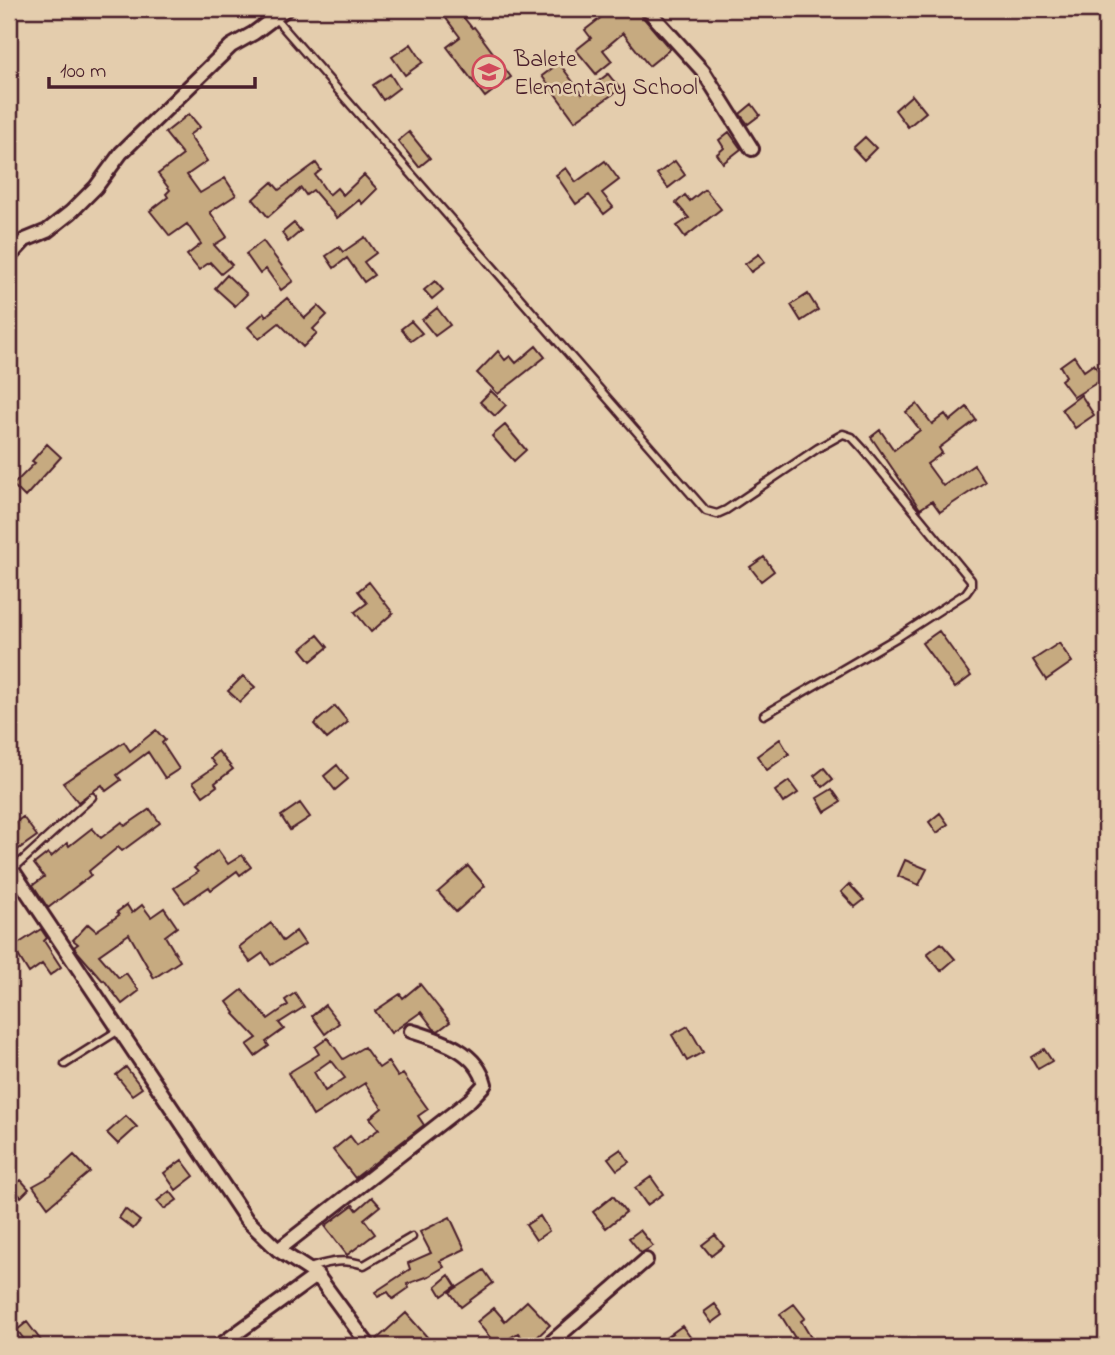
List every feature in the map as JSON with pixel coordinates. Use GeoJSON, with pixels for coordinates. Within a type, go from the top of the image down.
{"type":"FeatureCollection","features":[{"type":"Feature","properties":{"kind":"street"},"geometry":{"type":"LineString","coordinates":[[9,257],[25,240],[47,231],[71,212],[96,187],[129,146],[231,46],[286,9]]}},
{"type":"Feature","properties":{"kind":"street"},"geometry":{"type":"LineString","coordinates":[[647,9],[703,71],[752,149]]}},
{"type":"Feature","properties":{"kind":"street"},"geometry":{"type":"LineString","coordinates":[[10,868],[246,1219],[278,1250],[312,1272],[369,1346]]}},
{"type":"Feature","properties":{"kind":"street"},"geometry":{"type":"LineString","coordinates":[[278,1250],[470,1100],[485,1084],[482,1073],[473,1061],[456,1046],[411,1031]]}},
{"type":"Feature","properties":{"kind":"street"},"geometry":{"type":"LineString","coordinates":[[547,1346],[646,1260]]}},
{"type":"Feature","properties":{"kind":"street"},"geometry":{"type":"LineString","coordinates":[[219,1346],[312,1272]]}},
{"type":"Feature","properties":{"kind":"lane"},"geometry":{"type":"LineString","coordinates":[[275,18],[706,511],[717,514],[726,510],[818,448],[843,435],[852,437],[971,580],[971,586],[966,593],[898,637],[764,715]]}},
{"type":"Feature","properties":{"kind":"lane"},"geometry":{"type":"LineString","coordinates":[[10,868],[92,797]]}},
{"type":"Feature","properties":{"kind":"lane"},"geometry":{"type":"LineString","coordinates":[[65,1064],[119,1030]]}},
{"type":"Feature","properties":{"kind":"lane"},"geometry":{"type":"LineString","coordinates":[[312,1272],[334,1260],[348,1259],[364,1265],[412,1237]]}},
{"type":"Feature","properties":{"kind":"building"},"geometry":{"type":"Polygon","coordinates":[[[439,9],[457,9],[472,28],[474,27],[511,77],[485,97],[447,47],[460,37],[439,9]]]}},
{"type":"Feature","properties":{"kind":"building"},"geometry":{"type":"Polygon","coordinates":[[[612,9],[636,9],[670,49],[649,66],[623,33],[603,50],[612,61],[596,74],[576,50],[591,38],[585,30],[612,9]]]}},
{"type":"Feature","properties":{"kind":"building"},"geometry":{"type":"Polygon","coordinates":[[[411,44],[423,62],[405,75],[392,57],[411,44]]]}},
{"type":"Feature","properties":{"kind":"building"},"geometry":{"type":"Polygon","coordinates":[[[559,63],[582,94],[608,74],[620,89],[575,121],[542,76],[559,63]]]}},
{"type":"Feature","properties":{"kind":"building"},"geometry":{"type":"Polygon","coordinates":[[[390,74],[399,88],[383,100],[373,85],[390,74]]]}},
{"type":"Feature","properties":{"kind":"building"},"geometry":{"type":"Polygon","coordinates":[[[912,95],[926,112],[908,127],[895,110],[912,95]]]}},
{"type":"Feature","properties":{"kind":"building"},"geometry":{"type":"Polygon","coordinates":[[[752,104],[760,115],[748,124],[740,114],[752,104]]]}},
{"type":"Feature","properties":{"kind":"building"},"geometry":{"type":"Polygon","coordinates":[[[189,114],[200,127],[189,135],[207,161],[187,175],[200,193],[225,178],[236,195],[210,212],[227,237],[214,245],[232,265],[221,274],[210,262],[199,270],[187,255],[201,244],[187,224],[170,236],[150,211],[168,197],[166,194],[170,190],[158,174],[183,155],[165,133],[189,114]]]}},
{"type":"Feature","properties":{"kind":"building"},"geometry":{"type":"Polygon","coordinates":[[[409,132],[430,158],[419,167],[398,141],[409,132]]]}},
{"type":"Feature","properties":{"kind":"building"},"geometry":{"type":"Polygon","coordinates":[[[729,132],[741,149],[723,163],[717,154],[724,148],[719,140],[729,132]]]}},
{"type":"Feature","properties":{"kind":"building"},"geometry":{"type":"Polygon","coordinates":[[[865,137],[876,148],[864,160],[853,148],[865,137]]]}},
{"type":"Feature","properties":{"kind":"building"},"geometry":{"type":"Polygon","coordinates":[[[605,161],[619,180],[602,193],[613,207],[604,214],[589,195],[576,204],[556,175],[566,168],[576,182],[605,161]]]}},
{"type":"Feature","properties":{"kind":"building"},"geometry":{"type":"Polygon","coordinates":[[[675,161],[685,175],[668,188],[657,174],[675,161]]]}},
{"type":"Feature","properties":{"kind":"building"},"geometry":{"type":"Polygon","coordinates":[[[316,163],[321,170],[315,175],[329,195],[337,188],[343,195],[364,175],[377,189],[362,204],[359,200],[337,218],[313,190],[306,195],[301,188],[268,217],[253,199],[272,182],[279,190],[316,163]]]}},
{"type":"Feature","properties":{"kind":"building"},"geometry":{"type":"Polygon","coordinates":[[[705,189],[721,209],[685,237],[677,226],[689,218],[676,203],[685,195],[690,201],[705,189]]]}},
{"type":"Feature","properties":{"kind":"building"},"geometry":{"type":"Polygon","coordinates":[[[294,223],[301,231],[288,242],[282,233],[294,223]]]}},
{"type":"Feature","properties":{"kind":"building"},"geometry":{"type":"Polygon","coordinates":[[[365,237],[376,253],[364,262],[374,275],[364,282],[347,258],[334,268],[326,256],[339,247],[343,252],[365,237]]]}},
{"type":"Feature","properties":{"kind":"building"},"geometry":{"type":"Polygon","coordinates":[[[263,241],[293,281],[281,290],[266,269],[260,274],[246,254],[263,241]]]}},
{"type":"Feature","properties":{"kind":"building"},"geometry":{"type":"Polygon","coordinates":[[[759,254],[765,262],[751,272],[745,264],[759,254]]]}},
{"type":"Feature","properties":{"kind":"building"},"geometry":{"type":"Polygon","coordinates":[[[227,275],[247,294],[235,306],[215,288],[227,275]]]}},
{"type":"Feature","properties":{"kind":"building"},"geometry":{"type":"Polygon","coordinates":[[[435,281],[443,290],[432,299],[424,290],[435,281]]]}},
{"type":"Feature","properties":{"kind":"building"},"geometry":{"type":"Polygon","coordinates":[[[808,294],[818,310],[801,321],[791,305],[808,294]]]}},
{"type":"Feature","properties":{"kind":"building"},"geometry":{"type":"Polygon","coordinates":[[[287,298],[305,318],[318,306],[327,315],[313,329],[317,333],[303,347],[279,323],[259,339],[248,327],[287,298]]]}},
{"type":"Feature","properties":{"kind":"building"},"geometry":{"type":"Polygon","coordinates":[[[437,308],[450,325],[435,336],[422,320],[437,308]]]}},
{"type":"Feature","properties":{"kind":"building"},"geometry":{"type":"Polygon","coordinates":[[[411,321],[422,333],[411,341],[401,329],[411,321]]]}},
{"type":"Feature","properties":{"kind":"building"},"geometry":{"type":"Polygon","coordinates":[[[536,346],[545,357],[498,394],[477,373],[498,351],[505,360],[510,356],[516,363],[536,346]]]}},
{"type":"Feature","properties":{"kind":"building"},"geometry":{"type":"Polygon","coordinates":[[[1074,356],[1084,371],[1094,364],[1097,369],[1106,363],[1106,377],[1074,397],[1061,380],[1066,376],[1060,366],[1074,356]]]}},
{"type":"Feature","properties":{"kind":"building"},"geometry":{"type":"Polygon","coordinates":[[[491,391],[506,405],[495,416],[480,402],[491,391]]]}},
{"type":"Feature","properties":{"kind":"building"},"geometry":{"type":"Polygon","coordinates":[[[1081,395],[1094,415],[1075,428],[1062,409],[1081,395]]]}},
{"type":"Feature","properties":{"kind":"building"},"geometry":{"type":"Polygon","coordinates":[[[917,404],[932,424],[945,414],[950,421],[967,407],[976,420],[939,448],[942,453],[927,464],[943,486],[974,465],[985,482],[940,512],[932,501],[920,509],[871,437],[880,430],[894,450],[920,430],[906,412],[917,404]]]}},
{"type":"Feature","properties":{"kind":"building"},"geometry":{"type":"Polygon","coordinates":[[[505,425],[526,450],[514,461],[492,436],[505,425]]]}},
{"type":"Feature","properties":{"kind":"building"},"geometry":{"type":"Polygon","coordinates":[[[47,444],[61,457],[25,497],[13,485],[35,463],[32,461],[47,444]]]}},
{"type":"Feature","properties":{"kind":"building"},"geometry":{"type":"Polygon","coordinates":[[[764,557],[774,571],[761,581],[750,567],[764,557]]]}},
{"type":"Feature","properties":{"kind":"building"},"geometry":{"type":"Polygon","coordinates":[[[369,582],[393,613],[371,632],[355,612],[367,603],[358,591],[369,582]]]}},
{"type":"Feature","properties":{"kind":"building"},"geometry":{"type":"Polygon","coordinates":[[[939,631],[971,676],[955,688],[922,643],[939,631]]]}},
{"type":"Feature","properties":{"kind":"building"},"geometry":{"type":"Polygon","coordinates":[[[318,635],[328,647],[311,661],[301,649],[318,635]]]}},
{"type":"Feature","properties":{"kind":"building"},"geometry":{"type":"Polygon","coordinates":[[[1059,643],[1072,662],[1046,680],[1033,660],[1059,643]]]}},
{"type":"Feature","properties":{"kind":"building"},"geometry":{"type":"Polygon","coordinates":[[[243,676],[255,687],[240,702],[228,691],[243,676]]]}},
{"type":"Feature","properties":{"kind":"building"},"geometry":{"type":"Polygon","coordinates":[[[335,706],[348,722],[327,739],[314,724],[335,706]]]}},
{"type":"Feature","properties":{"kind":"building"},"geometry":{"type":"Polygon","coordinates":[[[156,730],[165,740],[162,743],[179,769],[165,778],[148,752],[117,775],[121,780],[106,791],[102,785],[78,802],[63,783],[124,742],[130,751],[156,730]]]}},
{"type":"Feature","properties":{"kind":"building"},"geometry":{"type":"Polygon","coordinates":[[[780,739],[789,754],[767,770],[757,756],[780,739]]]}},
{"type":"Feature","properties":{"kind":"building"},"geometry":{"type":"Polygon","coordinates":[[[218,751],[233,769],[203,796],[193,782],[216,766],[210,758],[218,751]]]}},
{"type":"Feature","properties":{"kind":"building"},"geometry":{"type":"Polygon","coordinates":[[[337,765],[348,779],[335,790],[324,776],[337,765]]]}},
{"type":"Feature","properties":{"kind":"building"},"geometry":{"type":"Polygon","coordinates":[[[824,768],[833,779],[823,787],[814,776],[824,768]]]}},
{"type":"Feature","properties":{"kind":"building"},"geometry":{"type":"Polygon","coordinates":[[[789,781],[798,793],[783,803],[775,791],[789,781]]]}},
{"type":"Feature","properties":{"kind":"building"},"geometry":{"type":"Polygon","coordinates":[[[832,789],[841,802],[825,812],[817,798],[832,789]]]}},
{"type":"Feature","properties":{"kind":"building"},"geometry":{"type":"Polygon","coordinates":[[[300,803],[310,817],[290,830],[281,816],[300,803]]]}},
{"type":"Feature","properties":{"kind":"building"},"geometry":{"type":"Polygon","coordinates":[[[150,809],[160,823],[122,851],[118,847],[89,871],[91,875],[48,908],[33,885],[44,877],[34,864],[48,853],[51,857],[67,843],[69,846],[92,828],[101,838],[122,822],[125,826],[150,809]]]}},
{"type":"Feature","properties":{"kind":"building"},"geometry":{"type":"Polygon","coordinates":[[[940,813],[948,824],[937,833],[929,822],[940,813]]]}},
{"type":"Feature","properties":{"kind":"building"},"geometry":{"type":"Polygon","coordinates":[[[23,817],[37,836],[13,853],[9,847],[9,827],[23,817]]]}},
{"type":"Feature","properties":{"kind":"building"},"geometry":{"type":"Polygon","coordinates":[[[218,850],[228,864],[242,855],[251,867],[240,875],[237,871],[211,890],[209,887],[185,903],[174,888],[198,872],[194,868],[218,850]]]}},
{"type":"Feature","properties":{"kind":"building"},"geometry":{"type":"Polygon","coordinates":[[[905,860],[927,869],[919,885],[898,876],[905,860]]]}},
{"type":"Feature","properties":{"kind":"building"},"geometry":{"type":"Polygon","coordinates":[[[468,866],[485,886],[456,912],[438,892],[468,866]]]}},
{"type":"Feature","properties":{"kind":"building"},"geometry":{"type":"Polygon","coordinates":[[[849,884],[864,900],[855,907],[841,892],[849,884]]]}},
{"type":"Feature","properties":{"kind":"building"},"geometry":{"type":"Polygon","coordinates":[[[127,905],[132,913],[142,905],[151,917],[164,908],[177,927],[165,936],[180,961],[154,978],[129,934],[99,955],[119,978],[126,973],[139,991],[122,1004],[76,950],[74,947],[78,944],[73,940],[88,924],[96,931],[119,915],[117,912],[127,905]]]}},
{"type":"Feature","properties":{"kind":"building"},"geometry":{"type":"Polygon","coordinates":[[[271,923],[283,941],[296,931],[305,944],[271,965],[263,953],[250,962],[239,947],[271,923]]]}},
{"type":"Feature","properties":{"kind":"building"},"geometry":{"type":"Polygon","coordinates":[[[41,929],[47,938],[44,941],[61,967],[50,975],[42,964],[29,973],[13,947],[41,929]]]}},
{"type":"Feature","properties":{"kind":"building"},"geometry":{"type":"Polygon","coordinates":[[[941,943],[955,959],[941,971],[927,954],[941,943]]]}},
{"type":"Feature","properties":{"kind":"building"},"geometry":{"type":"Polygon","coordinates":[[[420,984],[450,1022],[438,1031],[421,1012],[391,1033],[375,1011],[400,994],[403,998],[420,984]]]}},
{"type":"Feature","properties":{"kind":"building"},"geometry":{"type":"Polygon","coordinates":[[[242,990],[268,1019],[288,1005],[285,1000],[295,993],[304,1007],[279,1023],[284,1029],[266,1042],[269,1046],[255,1056],[247,1045],[257,1038],[234,1014],[227,1002],[242,990]]]}},
{"type":"Feature","properties":{"kind":"building"},"geometry":{"type":"Polygon","coordinates":[[[325,1005],[339,1023],[325,1034],[312,1016],[325,1005]]]}},
{"type":"Feature","properties":{"kind":"building"},"geometry":{"type":"Polygon","coordinates":[[[688,1026],[703,1052],[687,1061],[672,1035],[688,1026]]]}},
{"type":"Feature","properties":{"kind":"building"},"geometry":{"type":"Polygon","coordinates":[[[328,1038],[343,1059],[364,1047],[379,1068],[388,1062],[398,1077],[403,1074],[428,1109],[418,1116],[424,1125],[355,1178],[333,1150],[350,1136],[357,1145],[379,1129],[370,1118],[382,1108],[365,1083],[313,1116],[288,1073],[319,1054],[315,1047],[328,1038]],[[331,1060],[314,1072],[325,1091],[345,1078],[331,1060]]]}},
{"type":"Feature","properties":{"kind":"building"},"geometry":{"type":"Polygon","coordinates":[[[1044,1049],[1052,1061],[1038,1069],[1031,1057],[1044,1049]]]}},
{"type":"Feature","properties":{"kind":"building"},"geometry":{"type":"Polygon","coordinates":[[[126,1067],[142,1088],[132,1095],[116,1075],[126,1067]]]}},
{"type":"Feature","properties":{"kind":"building"},"geometry":{"type":"Polygon","coordinates":[[[126,1116],[137,1127],[118,1144],[107,1133],[126,1116]]]}},
{"type":"Feature","properties":{"kind":"building"},"geometry":{"type":"Polygon","coordinates":[[[621,1149],[629,1162],[617,1170],[608,1158],[621,1149]]]}},
{"type":"Feature","properties":{"kind":"building"},"geometry":{"type":"Polygon","coordinates":[[[74,1155],[90,1172],[48,1207],[33,1186],[51,1176],[74,1155]]]}},
{"type":"Feature","properties":{"kind":"building"},"geometry":{"type":"Polygon","coordinates":[[[182,1160],[194,1176],[176,1190],[164,1173],[182,1160]]]}},
{"type":"Feature","properties":{"kind":"building"},"geometry":{"type":"Polygon","coordinates":[[[651,1177],[663,1194],[647,1205],[635,1188],[651,1177]]]}},
{"type":"Feature","properties":{"kind":"building"},"geometry":{"type":"Polygon","coordinates":[[[21,1180],[29,1189],[21,1197],[12,1187],[21,1180]]]}},
{"type":"Feature","properties":{"kind":"building"},"geometry":{"type":"Polygon","coordinates":[[[170,1191],[177,1200],[164,1209],[157,1201],[170,1191]]]}},
{"type":"Feature","properties":{"kind":"building"},"geometry":{"type":"Polygon","coordinates":[[[613,1196],[626,1212],[606,1228],[593,1212],[613,1196]]]}},
{"type":"Feature","properties":{"kind":"building"},"geometry":{"type":"Polygon","coordinates":[[[372,1197],[380,1206],[364,1219],[375,1234],[347,1255],[325,1226],[353,1205],[357,1210],[372,1197]]]}},
{"type":"Feature","properties":{"kind":"building"},"geometry":{"type":"Polygon","coordinates":[[[125,1209],[140,1221],[133,1229],[119,1218],[125,1209]]]}},
{"type":"Feature","properties":{"kind":"building"},"geometry":{"type":"Polygon","coordinates":[[[540,1216],[549,1231],[536,1240],[526,1225],[540,1216]]]}},
{"type":"Feature","properties":{"kind":"building"},"geometry":{"type":"Polygon","coordinates":[[[450,1217],[465,1249],[440,1261],[444,1267],[407,1284],[409,1288],[393,1299],[388,1292],[378,1297],[375,1292],[410,1269],[408,1263],[431,1253],[420,1232],[450,1217]]]}},
{"type":"Feature","properties":{"kind":"building"},"geometry":{"type":"Polygon","coordinates":[[[640,1230],[653,1246],[641,1253],[629,1238],[640,1230]]]}},
{"type":"Feature","properties":{"kind":"building"},"geometry":{"type":"Polygon","coordinates":[[[715,1235],[724,1246],[711,1256],[702,1245],[715,1235]]]}},
{"type":"Feature","properties":{"kind":"building"},"geometry":{"type":"Polygon","coordinates":[[[484,1270],[493,1283],[461,1307],[450,1292],[484,1270]]]}},
{"type":"Feature","properties":{"kind":"building"},"geometry":{"type":"Polygon","coordinates":[[[449,1275],[456,1286],[442,1296],[436,1286],[449,1275]]]}},
{"type":"Feature","properties":{"kind":"building"},"geometry":{"type":"Polygon","coordinates":[[[527,1301],[550,1325],[529,1345],[518,1333],[497,1346],[477,1322],[494,1308],[505,1321],[527,1301]]]}},
{"type":"Feature","properties":{"kind":"building"},"geometry":{"type":"Polygon","coordinates":[[[715,1304],[723,1315],[712,1323],[704,1312],[715,1304]]]}},
{"type":"Feature","properties":{"kind":"building"},"geometry":{"type":"Polygon","coordinates":[[[794,1304],[805,1318],[801,1321],[816,1346],[800,1346],[780,1314],[794,1304]]]}},
{"type":"Feature","properties":{"kind":"building"},"geometry":{"type":"Polygon","coordinates":[[[406,1313],[435,1346],[383,1346],[377,1339],[406,1313]]]}},
{"type":"Feature","properties":{"kind":"building"},"geometry":{"type":"Polygon","coordinates":[[[27,1322],[45,1346],[29,1346],[17,1330],[27,1322]]]}},
{"type":"Feature","properties":{"kind":"building"},"geometry":{"type":"Polygon","coordinates":[[[682,1326],[697,1346],[669,1346],[664,1339],[682,1326]]]}},
{"type":"Feature","properties":{"kind":"place","name":"Balete Elementary School"},"geometry":{"type":"Point","coordinates":[489,72]}}]}
